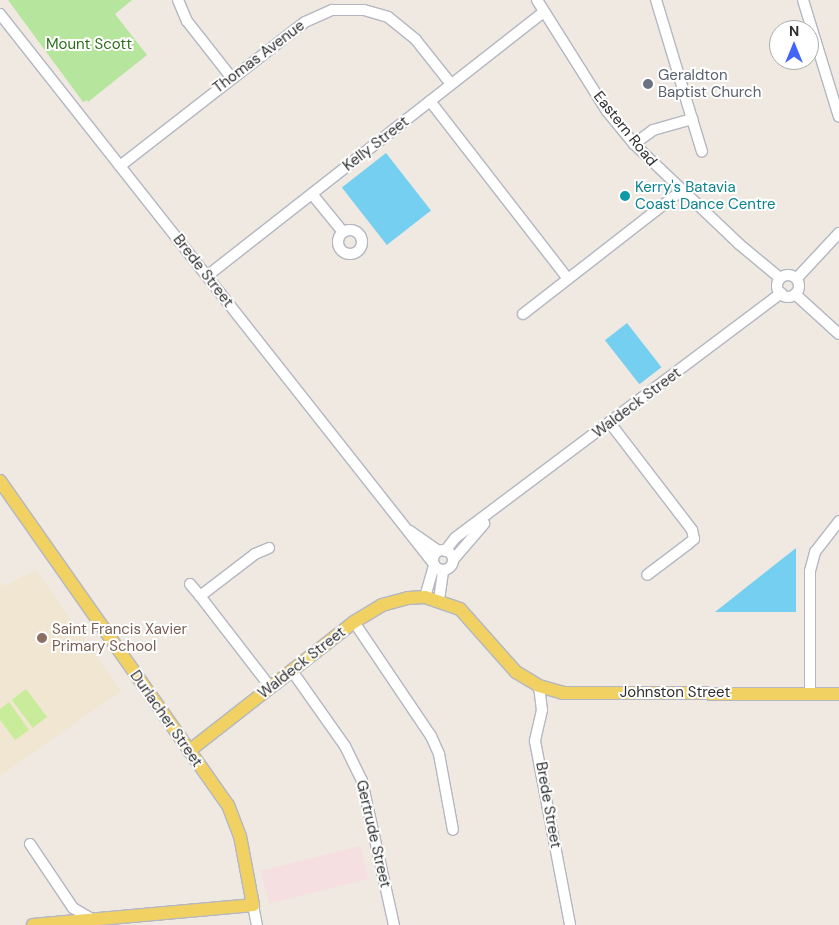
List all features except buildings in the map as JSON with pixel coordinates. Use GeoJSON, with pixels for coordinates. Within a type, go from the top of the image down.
{"type":"FeatureCollection","features":[{"type":"Feature","properties":{"kind":"main road","name":"Durlacher Street"},"geometry":{"type":"LineString","coordinates":[[0,481],[228,806],[240,836],[253,904]]}},
{"type":"Feature","properties":{"kind":"main road","name":"Waldeck Street"},"geometry":{"type":"LineString","coordinates":[[189,751],[354,622],[382,604],[425,597]]}},
{"type":"Feature","properties":{"kind":"main road"},"geometry":{"type":"LineString","coordinates":[[425,597],[439,600]]}},
{"type":"Feature","properties":{"kind":"main road","name":"Johnston Street"},"geometry":{"type":"LineString","coordinates":[[439,600],[460,609],[516,672],[539,686],[563,693],[839,694]]}},
{"type":"Feature","properties":{"kind":"main road"},"geometry":{"type":"LineString","coordinates":[[33,925],[94,922],[253,904]]}},
{"type":"Feature","properties":{"kind":"street"},"geometry":{"type":"LineString","coordinates":[[178,0],[187,21],[231,78]]}},
{"type":"Feature","properties":{"kind":"street","name":"Eastern Road"},"geometry":{"type":"LineString","coordinates":[[537,0],[607,111],[634,144],[682,191],[780,278]]}},
{"type":"Feature","properties":{"kind":"street"},"geometry":{"type":"LineString","coordinates":[[656,0],[702,152]]}},
{"type":"Feature","properties":{"kind":"street"},"geometry":{"type":"LineString","coordinates":[[804,0],[839,117]]}},
{"type":"Feature","properties":{"kind":"street","name":"Thomas Avenue"},"geometry":{"type":"LineString","coordinates":[[120,166],[305,22],[332,10],[364,5],[388,17],[401,26],[451,84]]}},
{"type":"Feature","properties":{"kind":"street","name":"Kelly Street"},"geometry":{"type":"LineString","coordinates":[[207,276],[544,12]]}},
{"type":"Feature","properties":{"kind":"street","name":"Brede Street"},"geometry":{"type":"LineString","coordinates":[[0,14],[405,528],[437,566]]}},
{"type":"Feature","properties":{"kind":"street"},"geometry":{"type":"LineString","coordinates":[[430,101],[568,279]]}},
{"type":"Feature","properties":{"kind":"street"},"geometry":{"type":"LineString","coordinates":[[634,144],[653,130],[692,119]]}},
{"type":"Feature","properties":{"kind":"street"},"geometry":{"type":"LineString","coordinates":[[523,314],[682,191]]}},
{"type":"Feature","properties":{"kind":"street"},"geometry":{"type":"LineString","coordinates":[[312,194],[343,232]]}},
{"type":"Feature","properties":{"kind":"street"},"geometry":{"type":"LineString","coordinates":[[797,278],[839,233]]}},
{"type":"Feature","properties":{"kind":"street"},"geometry":{"type":"LineString","coordinates":[[790,275],[797,278],[799,288],[795,294],[790,297],[780,293],[778,287],[780,278],[790,275]]}},
{"type":"Feature","properties":{"kind":"street","name":"Waldeck Street"},"geometry":{"type":"LineString","coordinates":[[442,551],[455,538],[494,512],[780,293]]}},
{"type":"Feature","properties":{"kind":"street"},"geometry":{"type":"LineString","coordinates":[[795,294],[839,334]]}},
{"type":"Feature","properties":{"kind":"street"},"geometry":{"type":"LineString","coordinates":[[610,423],[692,530],[694,539],[646,575]]}},
{"type":"Feature","properties":{"kind":"street","name":"Waldeck Street"},"geometry":{"type":"LineString","coordinates":[[437,566],[451,566],[453,560],[494,512]]}},
{"type":"Feature","properties":{"kind":"street"},"geometry":{"type":"LineString","coordinates":[[810,693],[810,571],[815,552],[839,521]]}},
{"type":"Feature","properties":{"kind":"street","name":"Brede Street"},"geometry":{"type":"LineString","coordinates":[[405,528],[453,560]]}},
{"type":"Feature","properties":{"kind":"street"},"geometry":{"type":"LineString","coordinates":[[200,596],[255,554],[269,548]]}},
{"type":"Feature","properties":{"kind":"street"},"geometry":{"type":"LineString","coordinates":[[439,600],[437,566],[434,558],[442,551]]}},
{"type":"Feature","properties":{"kind":"street"},"geometry":{"type":"LineString","coordinates":[[425,597],[437,566]]}},
{"type":"Feature","properties":{"kind":"street"},"geometry":{"type":"LineString","coordinates":[[190,584],[271,688]]}},
{"type":"Feature","properties":{"kind":"street"},"geometry":{"type":"LineString","coordinates":[[354,622],[431,736],[439,754],[452,830]]}},
{"type":"Feature","properties":{"kind":"street","name":"Gertrude Street"},"geometry":{"type":"LineString","coordinates":[[292,671],[345,746],[362,781],[394,925]]}},
{"type":"Feature","properties":{"kind":"street","name":"Brede Street"},"geometry":{"type":"LineString","coordinates":[[539,686],[542,710],[536,728],[538,748],[570,925]]}},
{"type":"Feature","properties":{"kind":"street"},"geometry":{"type":"LineString","coordinates":[[30,844],[73,908],[94,922]]}},
{"type":"Feature","properties":{"kind":"street","name":"Durlacher Street"},"geometry":{"type":"LineString","coordinates":[[253,904],[257,925]]}},
{"type":"Feature","properties":{"kind":"shaded area","name":"Saint Francis Xavier Primary School"},"geometry":{"type":"Polygon","coordinates":[[[36,570],[121,691],[0,776],[0,581],[4,586],[36,570]]]}},
{"type":"Feature","properties":{"kind":"shaded area"},"geometry":{"type":"Polygon","coordinates":[[[360,846],[368,879],[269,904],[261,871],[360,846]]]}},
{"type":"Feature","properties":{"kind":"green space","name":"Mount Scott"},"geometry":{"type":"Polygon","coordinates":[[[8,0],[132,0],[115,14],[147,55],[88,102],[87,100],[83,102],[8,0]]]}},
{"type":"Feature","properties":{"kind":"green space"},"geometry":{"type":"Polygon","coordinates":[[[26,689],[47,717],[33,728],[12,700],[26,689]]]}},
{"type":"Feature","properties":{"kind":"green space"},"geometry":{"type":"Polygon","coordinates":[[[9,702],[29,730],[15,740],[0,720],[0,709],[9,702]]]}},
{"type":"Feature","properties":{"kind":"water"},"geometry":{"type":"Polygon","coordinates":[[[386,153],[431,211],[387,245],[342,187],[386,153]]]}},
{"type":"Feature","properties":{"kind":"water"},"geometry":{"type":"Polygon","coordinates":[[[627,323],[661,367],[639,384],[605,340],[627,323]]]}},
{"type":"Feature","properties":{"kind":"water"},"geometry":{"type":"Polygon","coordinates":[[[796,548],[796,612],[715,612],[796,548]]]}},
{"type":"Feature","properties":{"kind":"place","name":"Geraldton Baptist Church"},"geometry":{"type":"Point","coordinates":[648,84]}},
{"type":"Feature","properties":{"kind":"place","name":"Kerry's Batavia Coast Dance Centre"},"geometry":{"type":"Point","coordinates":[625,196]}},
{"type":"Feature","properties":{"kind":"place","name":"Saint Francis Xavier Primary School"},"geometry":{"type":"Point","coordinates":[42,638]}}]}
